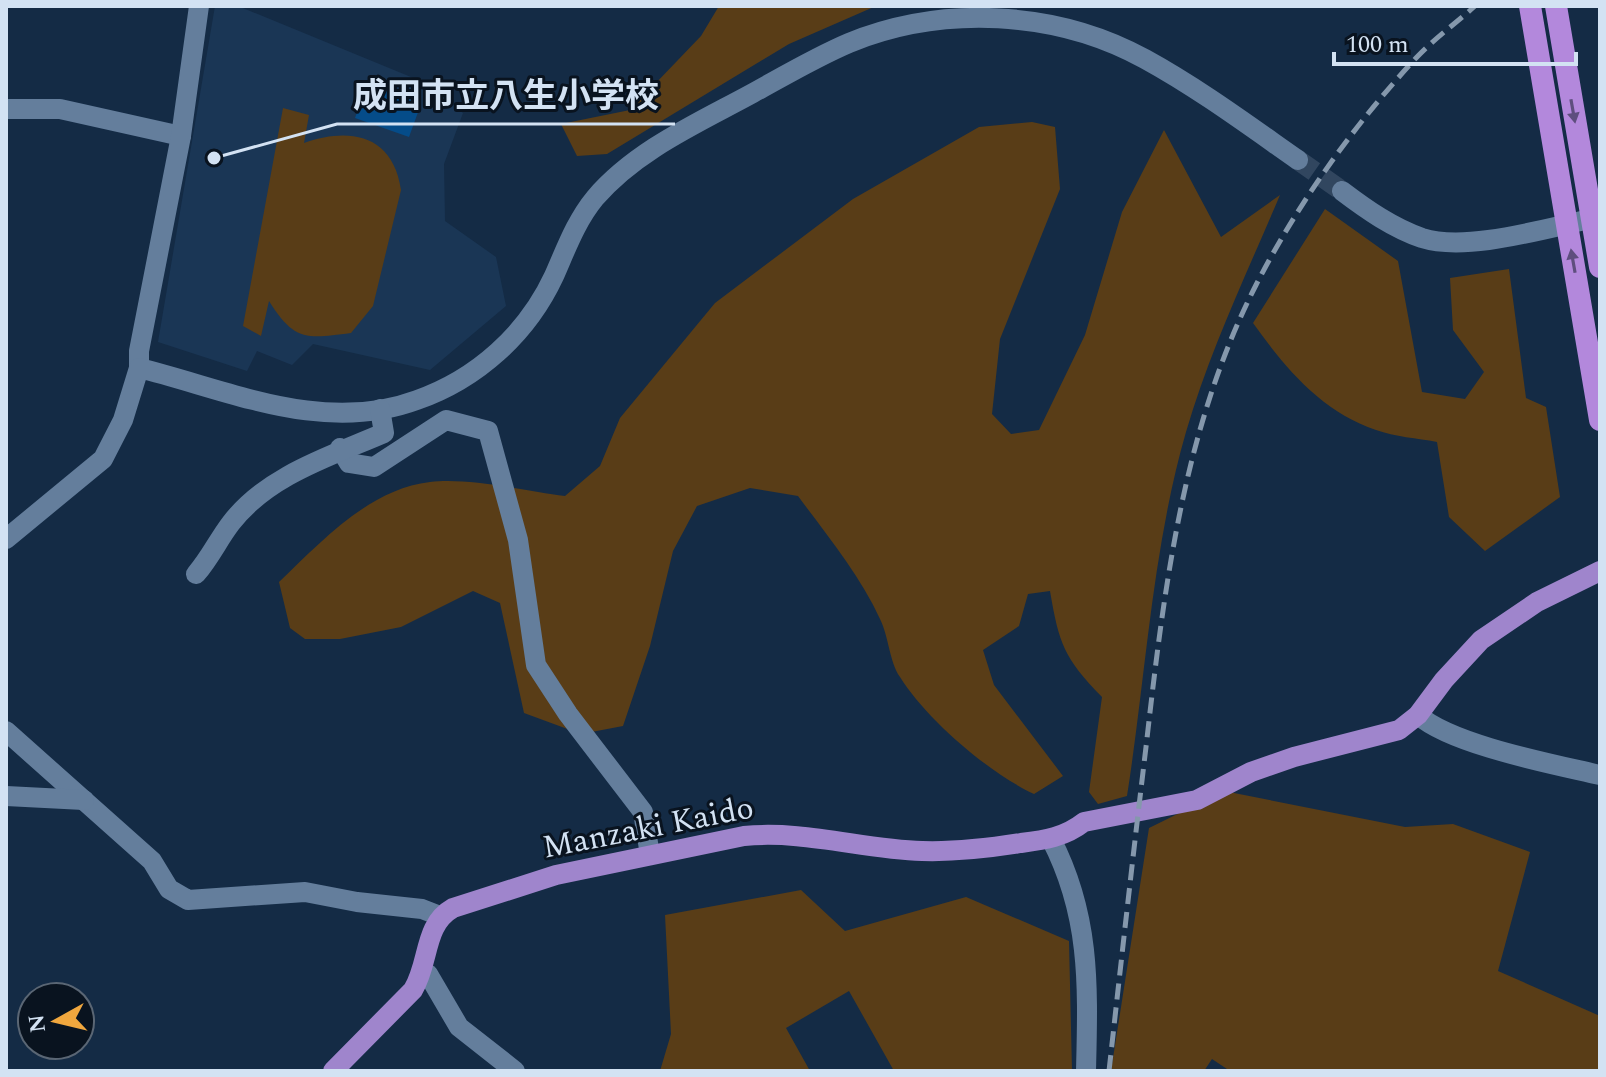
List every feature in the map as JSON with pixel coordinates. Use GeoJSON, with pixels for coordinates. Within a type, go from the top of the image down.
{"type":"FeatureCollection","features":[{"type":"Feature","properties":{"kind":"highway"},"geometry":{"type":"LineString","coordinates":[[1530,6],[1600,420]]}},
{"type":"Feature","properties":{"kind":"highway"},"geometry":{"type":"LineString","coordinates":[[1556,6],[1600,267]]}},
{"type":"Feature","properties":{"kind":"main road"},"geometry":{"type":"LineString","coordinates":[[1418,715],[1481,640],[1537,602],[1600,571]]}},
{"type":"Feature","properties":{"kind":"main road","name":"Manzaki Kaido"},"geometry":{"type":"LineString","coordinates":[[440,916],[556,875],[770,833],[923,851],[1051,839],[1071,832],[1084,822],[1197,800],[1251,772],[1294,757],[1399,730],[1418,715]]}},
{"type":"Feature","properties":{"kind":"main road"},"geometry":{"type":"LineString","coordinates":[[333,1071],[376,1031],[422,976],[432,930],[440,916]]}},
{"type":"Feature","properties":{"kind":"street"},"geometry":{"type":"LineString","coordinates":[[6,539],[103,459],[123,420],[139,368],[139,351],[181,136],[199,6]]}},
{"type":"Feature","properties":{"kind":"street"},"geometry":{"type":"LineString","coordinates":[[139,368],[242,399],[329,413],[380,409],[414,402],[454,385],[508,343],[539,303],[577,226],[594,200],[639,158],[824,55],[879,33],[952,18],[1028,21],[1074,30],[1143,58],[1298,160]]}},
{"type":"Feature","properties":{"kind":"street"},"geometry":{"type":"LineString","coordinates":[[6,109],[60,109],[181,136]]}},
{"type":"Feature","properties":{"kind":"street"},"geometry":{"type":"LineString","coordinates":[[1342,191],[1398,228],[1426,239],[1457,241],[1500,236],[1600,217]]}},
{"type":"Feature","properties":{"kind":"street"},"geometry":{"type":"LineString","coordinates":[[196,574],[215,552],[231,523],[266,491],[340,448],[384,433],[380,409]]}},
{"type":"Feature","properties":{"kind":"street"},"geometry":{"type":"LineString","coordinates":[[340,448],[349,463],[374,467],[446,420],[488,431],[518,540],[536,665],[568,714],[643,812],[650,855]]}},
{"type":"Feature","properties":{"kind":"street"},"geometry":{"type":"LineString","coordinates":[[1418,715],[1430,725],[1455,736],[1600,775]]}},
{"type":"Feature","properties":{"kind":"street"},"geometry":{"type":"LineString","coordinates":[[6,731],[152,861],[178,898],[188,900],[305,892],[357,902],[422,909],[440,916]]}},
{"type":"Feature","properties":{"kind":"street"},"geometry":{"type":"LineString","coordinates":[[6,796],[84,800]]}},
{"type":"Feature","properties":{"kind":"street"},"geometry":{"type":"LineString","coordinates":[[1051,839],[1081,917],[1086,950],[1086,1071]]}},
{"type":"Feature","properties":{"kind":"street"},"geometry":{"type":"LineString","coordinates":[[422,976],[428,974],[436,983],[459,1027],[515,1071]]}},
{"type":"Feature","properties":{"kind":"shaded area"},"geometry":{"type":"Polygon","coordinates":[[[215,6],[238,6],[428,84],[463,113],[444,164],[445,221],[496,257],[506,306],[430,370],[313,344],[292,365],[257,351],[247,371],[158,342],[215,6]]]}},
{"type":"Feature","properties":{"kind":"shaded area"},"geometry":{"type":"Polygon","coordinates":[[[719,6],[876,6],[789,44],[607,154],[577,156],[561,124],[630,110],[701,36],[719,6]]]}},
{"type":"Feature","properties":{"kind":"shaded area"},"geometry":{"type":"Polygon","coordinates":[[[283,108],[309,115],[304,143],[337,136],[366,140],[379,146],[396,171],[401,190],[373,306],[351,333],[323,336],[302,334],[286,324],[269,301],[261,336],[243,326],[283,108]]]}},
{"type":"Feature","properties":{"kind":"shaded area"},"geometry":{"type":"Polygon","coordinates":[[[1032,122],[1055,127],[1060,189],[1000,339],[992,414],[1011,434],[1039,430],[1085,335],[1122,212],[1164,130],[1221,237],[1280,195],[1206,371],[1174,477],[1157,567],[1127,796],[1098,804],[1089,792],[1102,697],[1065,649],[1050,591],[1028,594],[1019,626],[983,650],[994,685],[1063,776],[1034,794],[998,773],[960,744],[912,694],[896,671],[883,626],[863,587],[798,496],[750,488],[697,506],[673,551],[650,646],[623,726],[581,734],[524,713],[500,603],[473,591],[401,627],[340,639],[305,639],[290,628],[279,582],[329,535],[366,506],[408,487],[445,481],[565,496],[600,466],[620,418],[715,303],[853,199],[979,127],[1032,122]]]}},
{"type":"Feature","properties":{"kind":"shaded area"},"geometry":{"type":"Polygon","coordinates":[[[1325,209],[1398,261],[1422,392],[1465,399],[1484,372],[1453,330],[1450,278],[1509,269],[1526,398],[1546,407],[1560,497],[1485,551],[1449,517],[1437,442],[1383,432],[1338,412],[1306,387],[1253,323],[1325,209]]]}},
{"type":"Feature","properties":{"kind":"shaded area"},"geometry":{"type":"Polygon","coordinates":[[[1224,791],[1405,827],[1453,824],[1530,852],[1498,971],[1600,1016],[1600,1071],[1230,1071],[1212,1059],[1204,1071],[1111,1071],[1149,828],[1224,791]]]}},
{"type":"Feature","properties":{"kind":"shaded area"},"geometry":{"type":"Polygon","coordinates":[[[801,890],[845,931],[966,897],[1069,941],[1072,1071],[894,1071],[849,991],[786,1028],[810,1071],[660,1071],[671,1034],[665,915],[801,890]]]}},
{"type":"Feature","properties":{"kind":"water"},"geometry":{"type":"Polygon","coordinates":[[[367,84],[421,104],[409,137],[355,118],[367,84]]]}},
{"type":"Feature","properties":{"kind":"tunnel"},"geometry":{"type":"LineString","coordinates":[[1298,160],[1342,191]]}},
{"type":"Feature","properties":{"kind":"railway"},"geometry":{"type":"LineString","coordinates":[[1109,1071],[1169,569],[1180,510],[1211,395],[1231,339],[1256,285],[1309,195],[1349,138],[1393,84],[1423,51],[1475,6]]}},
{"type":"Feature","properties":{"kind":"place","name":"成田市立八生小学校"},"geometry":{"type":"Point","coordinates":[214,158]}}]}
